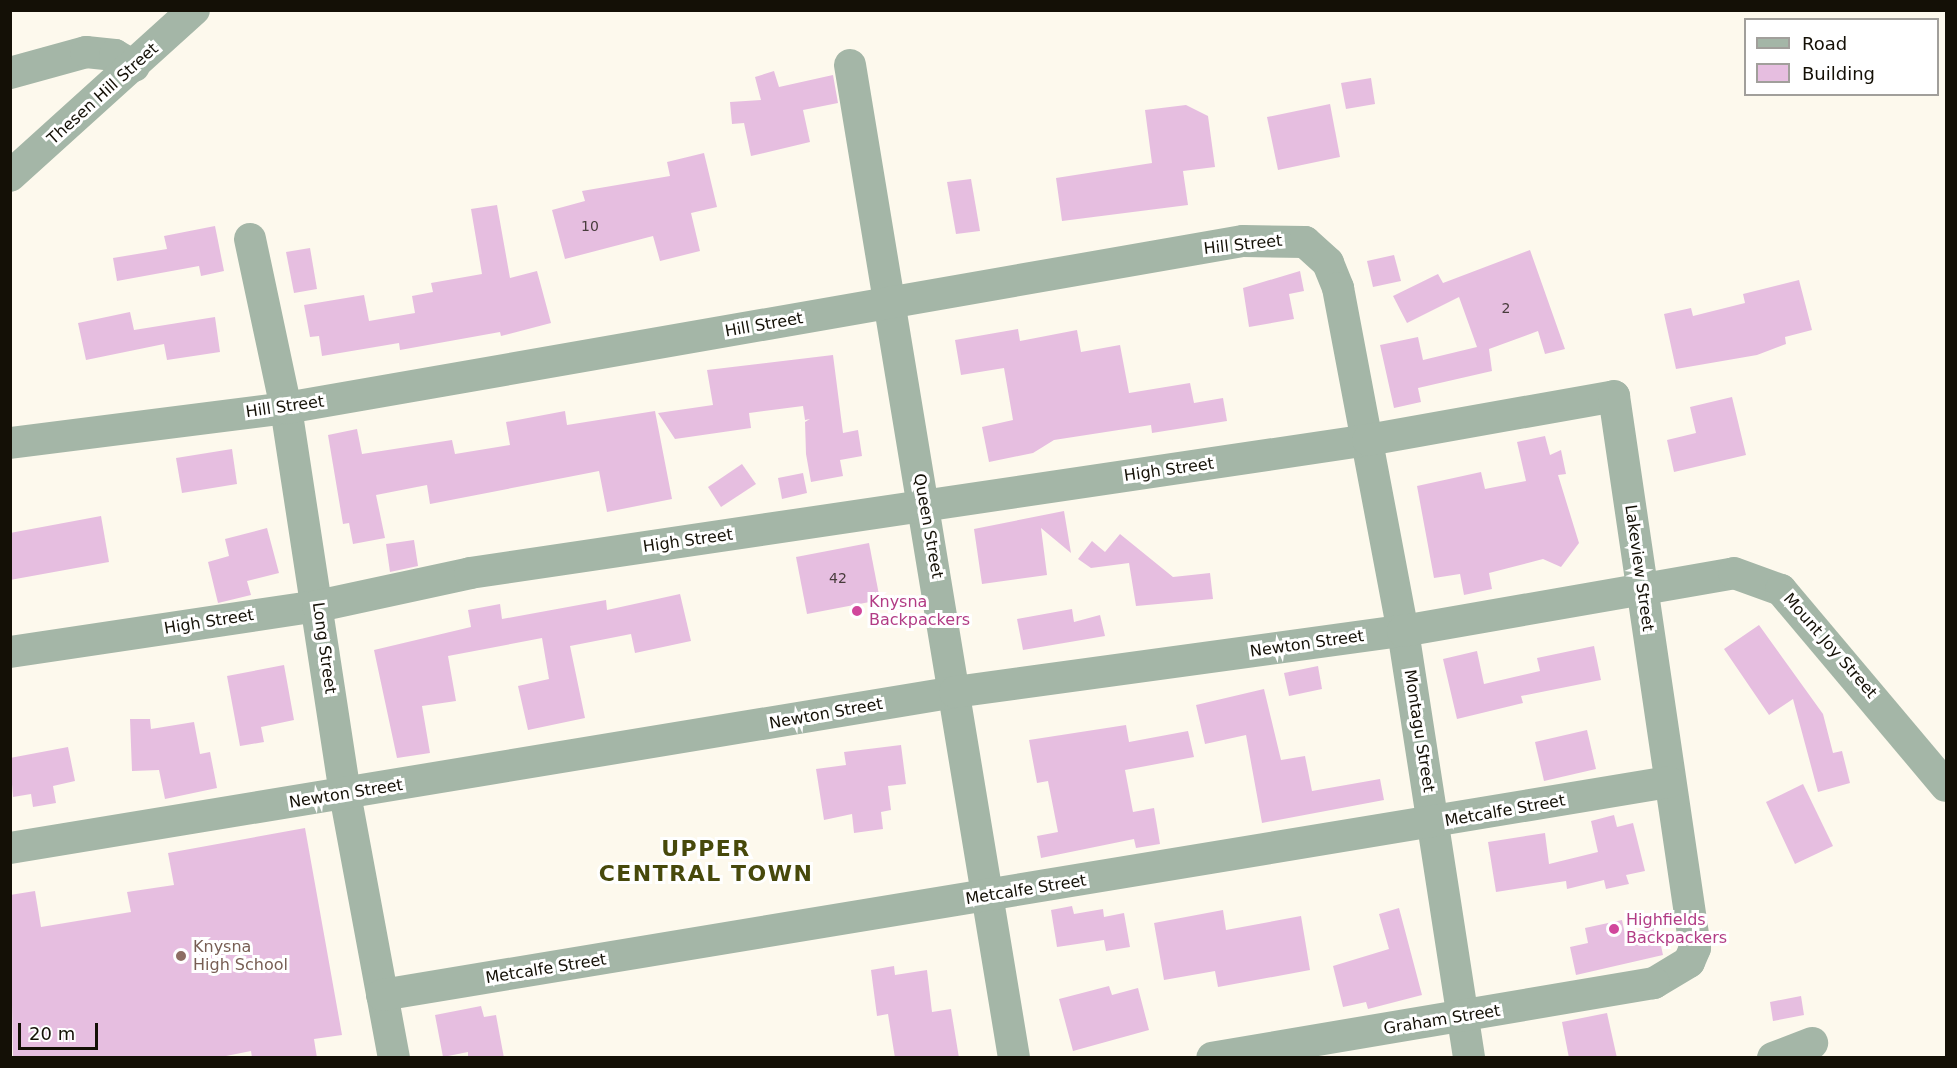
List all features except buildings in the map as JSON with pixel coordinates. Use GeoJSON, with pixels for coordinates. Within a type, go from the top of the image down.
{"type":"FeatureCollection","features":[{"type":"Feature","properties":{"kind":"street","name":"Thesen Hill Street"},"geometry":{"type":"LineString","coordinates":[[10,176],[194,10]]}},
{"type":"Feature","properties":{"kind":"street"},"geometry":{"type":"LineString","coordinates":[[10,73],[86,52],[115,55],[134,66]]}},
{"type":"Feature","properties":{"kind":"street","name":"Queen Street"},"geometry":{"type":"LineString","coordinates":[[850,65],[887,303],[926,506],[955,692],[992,896],[1014,1058]]}},
{"type":"Feature","properties":{"kind":"street","name":"Long Street"},"geometry":{"type":"LineString","coordinates":[[250,239],[286,408],[345,794],[394,1058]]}},
{"type":"Feature","properties":{"kind":"street","name":"Hill Street"},"geometry":{"type":"LineString","coordinates":[[10,443],[286,408],[1243,242],[1305,242],[1328,263],[1338,288],[1368,440]]}},
{"type":"Feature","properties":{"kind":"street","name":"Lakeview Street"},"geometry":{"type":"LineString","coordinates":[[1368,440],[1614,396],[1668,782],[1695,948],[1689,962],[1671,976]]}},
{"type":"Feature","properties":{"kind":"street","name":"High Street"},"geometry":{"type":"LineString","coordinates":[[10,652],[318,606],[470,573],[1368,440]]}},
{"type":"Feature","properties":{"kind":"street","name":"Montagu Street"},"geometry":{"type":"LineString","coordinates":[[1368,440],[1403,631],[1469,1058]]}},
{"type":"Feature","properties":{"kind":"street","name":"Mount Joy Street"},"geometry":{"type":"LineString","coordinates":[[1642,590],[1734,573],[1781,590],[1947,786]]}},
{"type":"Feature","properties":{"kind":"street","name":"Newton Street"},"geometry":{"type":"LineString","coordinates":[[10,848],[955,692],[1403,631],[1642,590]]}},
{"type":"Feature","properties":{"kind":"street","name":"Metcalfe Street"},"geometry":{"type":"LineString","coordinates":[[382,995],[1434,824],[1668,782]]}},
{"type":"Feature","properties":{"kind":"street","name":"Graham Street"},"geometry":{"type":"LineString","coordinates":[[1212,1058],[1464,1017],[1671,976]]}},
{"type":"Feature","properties":{"kind":"street"},"geometry":{"type":"LineString","coordinates":[[1773,1058],[1812,1043]]}},
{"type":"Feature","properties":{"kind":"place","name":"Knysna Backpackers"},"geometry":{"type":"Point","coordinates":[857,611]}},
{"type":"Feature","properties":{"kind":"place","name":"Highfields Backpackers"},"geometry":{"type":"Point","coordinates":[1614,929]}},
{"type":"Feature","properties":{"kind":"place","name":"Knysna High School"},"geometry":{"type":"Point","coordinates":[181,956]}},
{"type":"Feature","properties":{"kind":"district","name":"UPPER CENTRAL TOWN"},"geometry":{"type":"Point","coordinates":[706,860]}}]}
